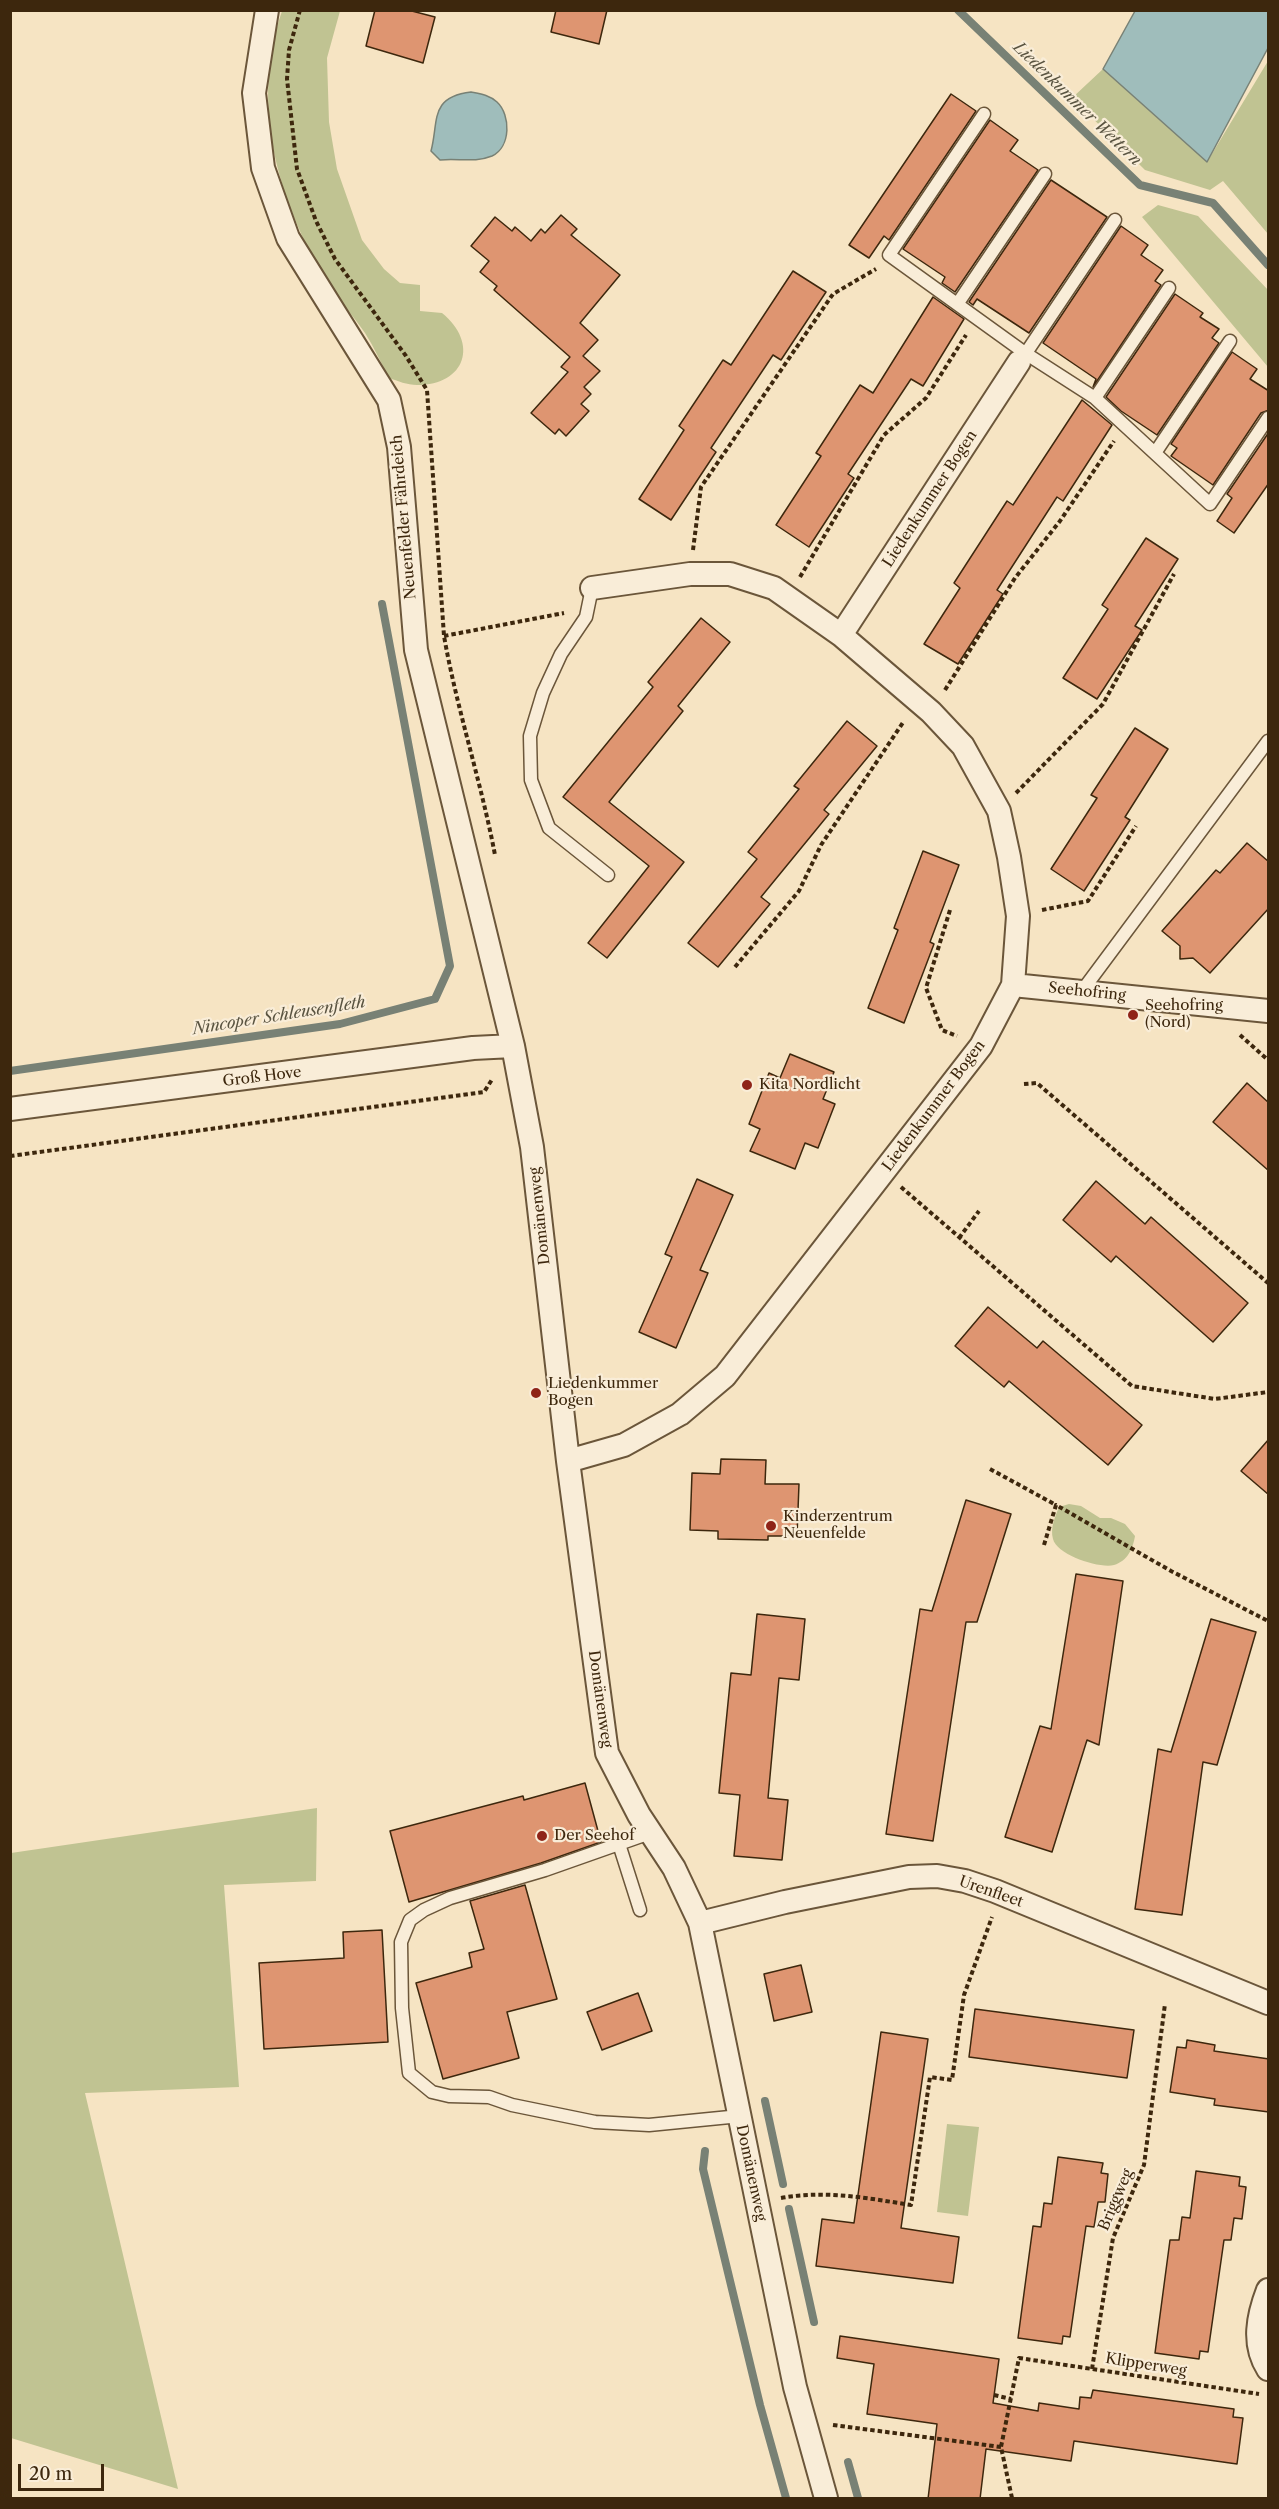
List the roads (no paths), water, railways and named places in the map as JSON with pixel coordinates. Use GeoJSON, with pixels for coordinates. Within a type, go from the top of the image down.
{"type":"FeatureCollection","features":[{"type":"Feature","properties":{"kind":"street","name":"Neuenfelder Fährdeich"},"geometry":{"type":"LineString","coordinates":[[267,10],[254,93],[263,168],[288,238],[389,400],[399,447],[416,650],[513,1046]]}},
{"type":"Feature","properties":{"kind":"street","name":"Liedenkummer Bogen"},"geometry":{"type":"LineString","coordinates":[[841,635],[1022,357]]}},
{"type":"Feature","properties":{"kind":"street","name":"Liedenkummer Bogen"},"geometry":{"type":"LineString","coordinates":[[568,1461],[624,1445],[680,1414],[725,1376],[981,1046],[1013,985],[1018,916],[999,811],[963,746],[925,706],[841,635],[774,588],[730,574],[690,574],[592,588]]}},
{"type":"Feature","properties":{"kind":"street","name":"Seehofring"},"geometry":{"type":"LineString","coordinates":[[1013,985],[1269,1011]]}},
{"type":"Feature","properties":{"kind":"street","name":"Groß Hove"},"geometry":{"type":"LineString","coordinates":[[10,1109],[473,1048],[513,1046]]}},
{"type":"Feature","properties":{"kind":"street","name":"Domänenweg"},"geometry":{"type":"LineString","coordinates":[[513,1046],[532,1147],[568,1461],[607,1753],[639,1815],[674,1868],[700,1923],[795,2387],[826,2499]]}},
{"type":"Feature","properties":{"kind":"street","name":"Urenfleet"},"geometry":{"type":"LineString","coordinates":[[700,1923],[785,1902],[909,1877],[937,1876],[965,1881],[995,1891],[1269,2003]]}},
{"type":"Feature","properties":{"kind":"street"},"geometry":{"type":"LineString","coordinates":[[1269,2290],[1260,2310],[1257,2334],[1263,2360],[1269,2369]]}},
{"type":"Feature","properties":{"kind":"lane"},"geometry":{"type":"LineString","coordinates":[[984,114],[889,255],[977,316],[1022,357],[1095,398],[1209,504],[1269,418]]}},
{"type":"Feature","properties":{"kind":"lane"},"geometry":{"type":"LineString","coordinates":[[958,303],[1045,174]]}},
{"type":"Feature","properties":{"kind":"lane"},"geometry":{"type":"LineString","coordinates":[[1022,357],[1115,220]]}},
{"type":"Feature","properties":{"kind":"lane"},"geometry":{"type":"LineString","coordinates":[[1095,398],[1169,288]]}},
{"type":"Feature","properties":{"kind":"lane"},"geometry":{"type":"LineString","coordinates":[[1155,453],[1230,341]]}},
{"type":"Feature","properties":{"kind":"lane"},"geometry":{"type":"LineString","coordinates":[[592,588],[586,617],[561,654],[543,693],[536,715],[530,736],[531,780],[549,828],[608,875]]}},
{"type":"Feature","properties":{"kind":"lane"},"geometry":{"type":"LineString","coordinates":[[1082,991],[1269,741]]}},
{"type":"Feature","properties":{"kind":"lane"},"geometry":{"type":"LineString","coordinates":[[650,1833],[545,1870],[450,1898],[424,1910],[410,1920],[401,1942],[402,2008],[408,2073],[432,2092],[449,2096],[489,2097],[512,2105],[595,2122],[649,2125],[740,2116]]}},
{"type":"Feature","properties":{"kind":"lane"},"geometry":{"type":"LineString","coordinates":[[619,1844],[640,1910]]}},
{"type":"Feature","properties":{"kind":"water"},"geometry":{"type":"Polygon","coordinates":[[[1135,11],[1268,11],[1268,48],[1207,162],[1103,69],[1135,11]]]}},
{"type":"Feature","properties":{"kind":"water"},"geometry":{"type":"Polygon","coordinates":[[[471,92],[491,98],[502,108],[507,122],[503,146],[498,152],[486,158],[440,160],[431,151],[438,112],[448,99],[471,92]]]}},
{"type":"Feature","properties":{"kind":"waterway","name":"Liedenkummer Wettern"},"geometry":{"type":"LineString","coordinates":[[958,10],[1140,185],[1213,203],[1268,265]]}},
{"type":"Feature","properties":{"kind":"waterway","name":"Nincoper Schleusenfleth"},"geometry":{"type":"LineString","coordinates":[[10,1071],[340,1024],[435,999],[450,966],[382,604]]}},
{"type":"Feature","properties":{"kind":"waterway"},"geometry":{"type":"LineString","coordinates":[[765,2101],[783,2184]]}},
{"type":"Feature","properties":{"kind":"waterway"},"geometry":{"type":"LineString","coordinates":[[705,2151],[703,2169],[760,2405],[786,2498]]}},
{"type":"Feature","properties":{"kind":"waterway"},"geometry":{"type":"LineString","coordinates":[[789,2209],[814,2322]]}},
{"type":"Feature","properties":{"kind":"waterway"},"geometry":{"type":"LineString","coordinates":[[848,2462],[858,2498]]}},
{"type":"Feature","properties":{"kind":"place","name":"Seehofring (Nord)"},"geometry":{"type":"Point","coordinates":[1133,1015]}},
{"type":"Feature","properties":{"kind":"place","name":"Kita Nordlicht"},"geometry":{"type":"Point","coordinates":[747,1085]}},
{"type":"Feature","properties":{"kind":"place","name":"Liedenkummer Bogen"},"geometry":{"type":"Point","coordinates":[536,1393]}},
{"type":"Feature","properties":{"kind":"place","name":"Kinderzentrum Neuenfelde"},"geometry":{"type":"Point","coordinates":[771,1526]}},
{"type":"Feature","properties":{"kind":"place","name":"Der Seehof"},"geometry":{"type":"Point","coordinates":[542,1836]}}]}
